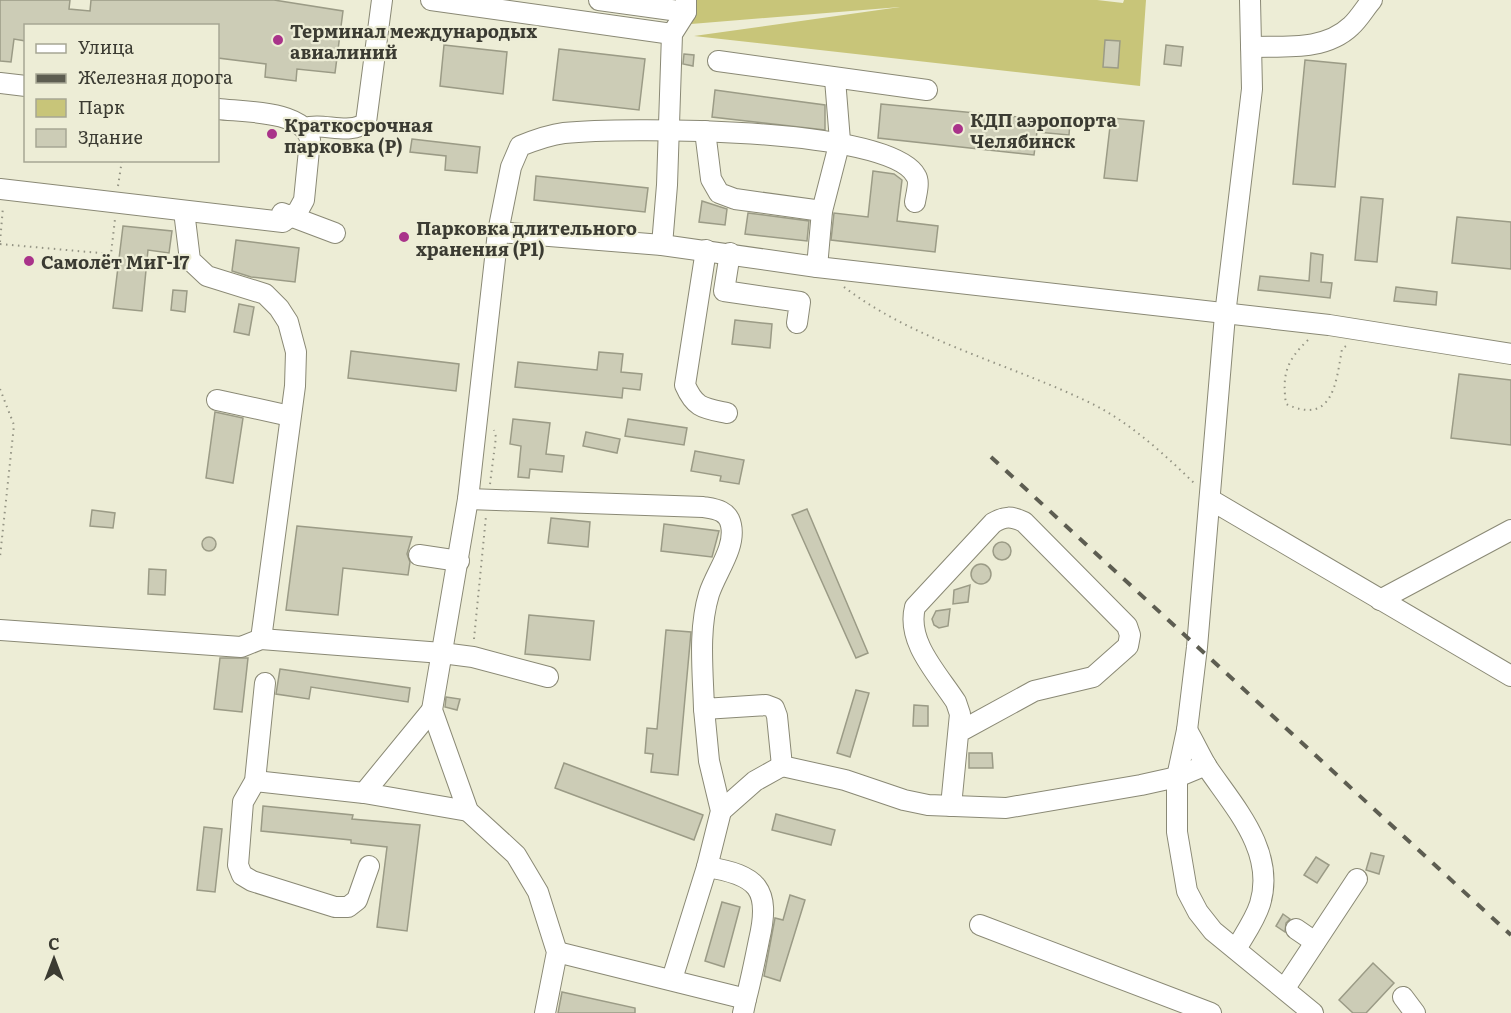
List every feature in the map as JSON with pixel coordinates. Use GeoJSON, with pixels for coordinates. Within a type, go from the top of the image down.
{"type":"FeatureCollection","features":[{"type":"Feature","properties":{"kind":"lane"},"geometry":{"type":"LineString","coordinates":[[305,128],[316,124],[356,128],[366,122],[382,0]]}},
{"type":"Feature","properties":{"kind":"lane"},"geometry":{"type":"LineString","coordinates":[[431,0],[672,34]]}},
{"type":"Feature","properties":{"kind":"lane"},"geometry":{"type":"LineString","coordinates":[[599,0],[686,6],[672,34],[662,245]]}},
{"type":"Feature","properties":{"kind":"lane"},"geometry":{"type":"LineString","coordinates":[[1250,0],[1252,89],[1225,315],[1211,500],[1187,730],[1177,777],[1178,832],[1187,891],[1198,912],[1213,931],[1313,1013]]}},
{"type":"Feature","properties":{"kind":"lane"},"geometry":{"type":"LineString","coordinates":[[1251,47],[1308,46],[1332,39],[1351,26],[1372,0]]}},
{"type":"Feature","properties":{"kind":"lane"},"geometry":{"type":"LineString","coordinates":[[718,61],[927,90]]}},
{"type":"Feature","properties":{"kind":"lane"},"geometry":{"type":"LineString","coordinates":[[817,267],[822,211],[840,141],[835,79]]}},
{"type":"Feature","properties":{"kind":"lane"},"geometry":{"type":"LineString","coordinates":[[0,83],[24,86]]}},
{"type":"Feature","properties":{"kind":"lane"},"geometry":{"type":"LineString","coordinates":[[0,93],[24,96]]}},
{"type":"Feature","properties":{"kind":"lane"},"geometry":{"type":"LineString","coordinates":[[8,189],[55,197],[184,211],[289,218],[298,211],[310,140],[305,128],[292,119],[219,109]]}},
{"type":"Feature","properties":{"kind":"lane"},"geometry":{"type":"LineString","coordinates":[[8,189],[54,186],[289,218],[336,227],[309,209],[301,192],[300,143],[294,130],[286,126],[219,117]]}},
{"type":"Feature","properties":{"kind":"lane"},"geometry":{"type":"LineString","coordinates":[[545,1013],[557,952],[538,892],[516,855],[468,811],[432,711],[468,499],[498,232],[511,167],[520,146],[539,138],[565,133],[669,129],[840,141],[896,159],[914,172],[918,178],[915,202]]}},
{"type":"Feature","properties":{"kind":"lane"},"geometry":{"type":"LineString","coordinates":[[705,132],[711,179],[719,193],[735,199],[822,211]]}},
{"type":"Feature","properties":{"kind":"lane"},"geometry":{"type":"LineString","coordinates":[[184,211],[190,260],[207,276],[265,294],[288,322],[296,352],[261,639]]}},
{"type":"Feature","properties":{"kind":"lane"},"geometry":{"type":"LineString","coordinates":[[498,232],[662,245],[817,267],[1329,325],[1511,354]]}},
{"type":"Feature","properties":{"kind":"lane"},"geometry":{"type":"LineString","coordinates":[[706,250],[685,385],[691,400],[703,408],[727,413]]}},
{"type":"Feature","properties":{"kind":"lane"},"geometry":{"type":"LineString","coordinates":[[730,253],[724,291],[800,302],[797,323]]}},
{"type":"Feature","properties":{"kind":"lane"},"geometry":{"type":"LineString","coordinates":[[217,400],[290,416]]}},
{"type":"Feature","properties":{"kind":"lane"},"geometry":{"type":"LineString","coordinates":[[468,499],[650,504],[717,509],[726,514],[731,522],[732,534],[709,594],[702,633],[704,709],[709,761],[721,812],[707,867],[672,979]]}},
{"type":"Feature","properties":{"kind":"lane"},"geometry":{"type":"LineString","coordinates":[[1211,500],[1511,676]]}},
{"type":"Feature","properties":{"kind":"lane"},"geometry":{"type":"LineString","coordinates":[[951,806],[958,732],[960,714],[956,702],[916,640],[912,620],[915,607],[993,524],[1002,517],[1013,517],[1024,522],[1127,627],[1130,635],[1128,646],[1093,677],[1034,691],[958,732]]}},
{"type":"Feature","properties":{"kind":"lane"},"geometry":{"type":"LineString","coordinates":[[1380,600],[1511,530]]}},
{"type":"Feature","properties":{"kind":"lane"},"geometry":{"type":"LineString","coordinates":[[419,555],[459,561]]}},
{"type":"Feature","properties":{"kind":"lane"},"geometry":{"type":"LineString","coordinates":[[0,630],[241,647],[261,639],[442,653],[473,657],[548,677]]}},
{"type":"Feature","properties":{"kind":"lane"},"geometry":{"type":"LineString","coordinates":[[265,683],[255,781],[243,802],[238,865],[242,875],[252,881],[335,907],[348,907],[357,900],[369,866]]}},
{"type":"Feature","properties":{"kind":"lane"},"geometry":{"type":"LineString","coordinates":[[704,709],[756,705],[774,708],[777,716],[782,766]]}},
{"type":"Feature","properties":{"kind":"lane"},"geometry":{"type":"LineString","coordinates":[[364,793],[432,711]]}},
{"type":"Feature","properties":{"kind":"lane"},"geometry":{"type":"LineString","coordinates":[[1187,730],[1206,765],[1248,825],[1261,858],[1264,876],[1260,906],[1236,949]]}},
{"type":"Feature","properties":{"kind":"lane"},"geometry":{"type":"LineString","coordinates":[[721,812],[755,781],[782,766],[845,780],[904,800],[951,806],[1006,808],[1177,777],[1206,765]]}},
{"type":"Feature","properties":{"kind":"lane"},"geometry":{"type":"LineString","coordinates":[[255,781],[364,793],[468,811]]}},
{"type":"Feature","properties":{"kind":"lane"},"geometry":{"type":"LineString","coordinates":[[557,952],[672,979],[745,1006],[765,916],[765,902],[759,890],[749,880],[730,870],[707,867]]}},
{"type":"Feature","properties":{"kind":"lane"},"geometry":{"type":"LineString","coordinates":[[1285,988],[1357,879]]}},
{"type":"Feature","properties":{"kind":"lane"},"geometry":{"type":"LineString","coordinates":[[980,925],[1211,1013]]}},
{"type":"Feature","properties":{"kind":"lane"},"geometry":{"type":"LineString","coordinates":[[1296,929],[1315,942]]}},
{"type":"Feature","properties":{"kind":"lane"},"geometry":{"type":"LineString","coordinates":[[1403,997],[1415,1013]]}},
{"type":"Feature","properties":{"kind":"path"},"geometry":{"type":"LineString","coordinates":[[8,189],[0,243],[111,255]]}},
{"type":"Feature","properties":{"kind":"path"},"geometry":{"type":"LineString","coordinates":[[817,267],[865,303],[934,338],[1084,400],[1153,443],[1211,500]]}},
{"type":"Feature","properties":{"kind":"path"},"geometry":{"type":"LineString","coordinates":[[1329,325],[1305,342],[1285,372],[1283,380],[1286,404],[1301,411],[1317,408],[1330,400],[1334,393],[1342,349],[1364,330]]}},
{"type":"Feature","properties":{"kind":"path"},"geometry":{"type":"LineString","coordinates":[[0,389],[14,425],[0,557]]}},
{"type":"Feature","properties":{"kind":"green space"},"geometry":{"type":"Polygon","coordinates":[[[693,0],[1097,0],[1123,3],[1124,0],[1146,0],[1140,86],[694,36],[900,7],[691,24],[693,0]]]}},
{"type":"Feature","properties":{"kind":"building","name":"Терминал международых авиалиний"},"geometry":{"type":"Polygon","coordinates":[[[0,0],[70,0],[69,9],[90,11],[91,0],[274,0],[343,11],[335,73],[297,69],[296,81],[265,77],[266,64],[219,58],[219,24],[24,24],[24,41],[14,39],[11,62],[0,61],[0,0]]]}},
{"type":"Feature","properties":{"kind":"building"},"geometry":{"type":"Polygon","coordinates":[[[1105,40],[1120,41],[1118,68],[1103,67],[1105,40]]]}},
{"type":"Feature","properties":{"kind":"building"},"geometry":{"type":"Polygon","coordinates":[[[444,45],[507,52],[503,94],[440,86],[444,45]]]}},
{"type":"Feature","properties":{"kind":"building"},"geometry":{"type":"Polygon","coordinates":[[[1166,45],[1183,47],[1181,66],[1164,64],[1166,45]]]}},
{"type":"Feature","properties":{"kind":"building"},"geometry":{"type":"Polygon","coordinates":[[[559,49],[645,59],[639,110],[553,100],[559,49]]]}},
{"type":"Feature","properties":{"kind":"building"},"geometry":{"type":"Polygon","coordinates":[[[684,54],[694,55],[693,66],[683,64],[684,54]]]}},
{"type":"Feature","properties":{"kind":"building"},"geometry":{"type":"Polygon","coordinates":[[[1305,60],[1346,64],[1335,187],[1293,184],[1305,60]]]}},
{"type":"Feature","properties":{"kind":"building"},"geometry":{"type":"Polygon","coordinates":[[[715,90],[825,105],[825,130],[712,117],[715,90]]]}},
{"type":"Feature","properties":{"kind":"building","name":"КДП аэропорта Челябинск"},"geometry":{"type":"Polygon","coordinates":[[[881,104],[1070,122],[1069,135],[1037,132],[1034,155],[878,138],[881,104]]]}},
{"type":"Feature","properties":{"kind":"building"},"geometry":{"type":"Polygon","coordinates":[[[1111,118],[1144,121],[1137,181],[1104,178],[1111,118]]]}},
{"type":"Feature","properties":{"kind":"building"},"geometry":{"type":"Polygon","coordinates":[[[412,139],[480,147],[477,173],[445,170],[446,156],[410,152],[412,139]]]}},
{"type":"Feature","properties":{"kind":"building"},"geometry":{"type":"Polygon","coordinates":[[[873,171],[894,174],[902,180],[897,221],[938,226],[935,252],[831,240],[834,213],[868,217],[873,171]]]}},
{"type":"Feature","properties":{"kind":"building"},"geometry":{"type":"Polygon","coordinates":[[[536,176],[648,188],[645,212],[534,200],[536,176]]]}},
{"type":"Feature","properties":{"kind":"building"},"geometry":{"type":"Polygon","coordinates":[[[1361,197],[1383,199],[1377,262],[1355,260],[1361,197]]]}},
{"type":"Feature","properties":{"kind":"building"},"geometry":{"type":"Polygon","coordinates":[[[702,201],[727,209],[725,225],[699,222],[702,201]]]}},
{"type":"Feature","properties":{"kind":"building"},"geometry":{"type":"Polygon","coordinates":[[[748,213],[809,221],[807,241],[745,234],[748,213]]]}},
{"type":"Feature","properties":{"kind":"building"},"geometry":{"type":"Polygon","coordinates":[[[1457,217],[1511,222],[1511,269],[1452,263],[1457,217]]]}},
{"type":"Feature","properties":{"kind":"building"},"geometry":{"type":"Polygon","coordinates":[[[123,226],[172,231],[169,253],[148,250],[142,311],[113,308],[123,226]]]}},
{"type":"Feature","properties":{"kind":"building"},"geometry":{"type":"Polygon","coordinates":[[[236,240],[299,248],[295,282],[251,277],[232,271],[236,240]]]}},
{"type":"Feature","properties":{"kind":"building"},"geometry":{"type":"Polygon","coordinates":[[[1311,253],[1323,255],[1321,282],[1332,283],[1330,298],[1258,290],[1260,276],[1309,281],[1311,253]]]}},
{"type":"Feature","properties":{"kind":"building"},"geometry":{"type":"Polygon","coordinates":[[[1396,287],[1437,292],[1436,305],[1394,301],[1396,287]]]}},
{"type":"Feature","properties":{"kind":"building"},"geometry":{"type":"Polygon","coordinates":[[[173,290],[187,291],[185,312],[171,310],[173,290]]]}},
{"type":"Feature","properties":{"kind":"building"},"geometry":{"type":"Polygon","coordinates":[[[239,304],[254,307],[249,335],[234,332],[239,304]]]}},
{"type":"Feature","properties":{"kind":"building"},"geometry":{"type":"Polygon","coordinates":[[[735,320],[772,324],[770,348],[732,344],[735,320]]]}},
{"type":"Feature","properties":{"kind":"building"},"geometry":{"type":"Polygon","coordinates":[[[351,351],[459,364],[456,391],[348,378],[351,351]]]}},
{"type":"Feature","properties":{"kind":"building"},"geometry":{"type":"Polygon","coordinates":[[[599,352],[623,354],[621,372],[642,374],[640,390],[623,388],[622,398],[515,387],[518,362],[597,370],[599,352]]]}},
{"type":"Feature","properties":{"kind":"building"},"geometry":{"type":"Polygon","coordinates":[[[1459,374],[1511,380],[1511,445],[1451,438],[1459,374]]]}},
{"type":"Feature","properties":{"kind":"building"},"geometry":{"type":"Polygon","coordinates":[[[215,412],[243,418],[233,483],[206,478],[215,412]]]}},
{"type":"Feature","properties":{"kind":"building"},"geometry":{"type":"Polygon","coordinates":[[[513,419],[550,423],[546,454],[564,456],[562,472],[530,469],[529,478],[518,477],[521,446],[510,444],[513,419]]]}},
{"type":"Feature","properties":{"kind":"building"},"geometry":{"type":"Polygon","coordinates":[[[628,419],[687,428],[684,445],[625,436],[628,419]]]}},
{"type":"Feature","properties":{"kind":"building"},"geometry":{"type":"Polygon","coordinates":[[[586,432],[620,439],[617,453],[583,446],[586,432]]]}},
{"type":"Feature","properties":{"kind":"building"},"geometry":{"type":"Polygon","coordinates":[[[695,451],[744,460],[739,484],[720,481],[721,476],[691,471],[695,451]]]}},
{"type":"Feature","properties":{"kind":"building"},"geometry":{"type":"Polygon","coordinates":[[[807,509],[868,653],[856,658],[792,515],[807,509]]]}},
{"type":"Feature","properties":{"kind":"building"},"geometry":{"type":"Polygon","coordinates":[[[92,510],[115,513],[113,528],[90,526],[92,510]]]}},
{"type":"Feature","properties":{"kind":"building"},"geometry":{"type":"Polygon","coordinates":[[[551,518],[590,522],[588,547],[548,543],[551,518]]]}},
{"type":"Feature","properties":{"kind":"building"},"geometry":{"type":"Polygon","coordinates":[[[664,524],[719,531],[712,557],[661,551],[664,524]]]}},
{"type":"Feature","properties":{"kind":"building"},"geometry":{"type":"Polygon","coordinates":[[[297,526],[412,537],[407,554],[410,562],[408,575],[343,568],[338,615],[286,610],[297,526]]]}},
{"type":"Feature","properties":{"kind":"building"},"geometry":{"type":"Polygon","coordinates":[[[206,537],[212,537],[216,544],[212,551],[206,551],[202,547],[202,541],[206,537]]]}},
{"type":"Feature","properties":{"kind":"building"},"geometry":{"type":"Polygon","coordinates":[[[998,542],[1006,542],[1011,547],[1009,558],[998,560],[993,555],[993,547],[998,542]]]}},
{"type":"Feature","properties":{"kind":"building"},"geometry":{"type":"Polygon","coordinates":[[[981,564],[988,567],[991,574],[988,581],[981,584],[974,581],[971,574],[974,567],[981,564]]]}},
{"type":"Feature","properties":{"kind":"building"},"geometry":{"type":"Polygon","coordinates":[[[149,569],[166,570],[165,595],[148,594],[149,569]]]}},
{"type":"Feature","properties":{"kind":"building"},"geometry":{"type":"Polygon","coordinates":[[[970,585],[968,602],[953,604],[954,590],[970,585]]]}},
{"type":"Feature","properties":{"kind":"building"},"geometry":{"type":"Polygon","coordinates":[[[950,609],[948,626],[939,628],[934,625],[932,619],[936,611],[950,609]]]}},
{"type":"Feature","properties":{"kind":"building"},"geometry":{"type":"Polygon","coordinates":[[[529,615],[594,621],[590,660],[525,654],[529,615]]]}},
{"type":"Feature","properties":{"kind":"building"},"geometry":{"type":"Polygon","coordinates":[[[666,630],[691,632],[678,775],[651,772],[653,754],[645,753],[647,728],[657,729],[666,630]]]}},
{"type":"Feature","properties":{"kind":"building"},"geometry":{"type":"Polygon","coordinates":[[[220,658],[248,658],[242,712],[214,709],[220,658]]]}},
{"type":"Feature","properties":{"kind":"building"},"geometry":{"type":"Polygon","coordinates":[[[280,669],[410,688],[408,702],[311,687],[309,699],[276,694],[280,669]]]}},
{"type":"Feature","properties":{"kind":"building"},"geometry":{"type":"Polygon","coordinates":[[[856,690],[869,693],[850,757],[837,753],[856,690]]]}},
{"type":"Feature","properties":{"kind":"building"},"geometry":{"type":"Polygon","coordinates":[[[446,697],[460,699],[457,710],[445,707],[446,697]]]}},
{"type":"Feature","properties":{"kind":"building"},"geometry":{"type":"Polygon","coordinates":[[[914,705],[928,706],[928,726],[913,726],[914,705]]]}},
{"type":"Feature","properties":{"kind":"building"},"geometry":{"type":"Polygon","coordinates":[[[969,753],[992,753],[993,768],[969,768],[969,753]]]}},
{"type":"Feature","properties":{"kind":"building"},"geometry":{"type":"Polygon","coordinates":[[[564,763],[703,815],[694,840],[555,788],[564,763]]]}},
{"type":"Feature","properties":{"kind":"building"},"geometry":{"type":"Polygon","coordinates":[[[263,806],[353,815],[352,819],[420,825],[407,931],[377,927],[387,847],[351,843],[351,840],[261,831],[263,806]]]}},
{"type":"Feature","properties":{"kind":"building"},"geometry":{"type":"Polygon","coordinates":[[[776,814],[835,830],[831,845],[772,830],[776,814]]]}},
{"type":"Feature","properties":{"kind":"building"},"geometry":{"type":"Polygon","coordinates":[[[204,827],[222,829],[215,892],[197,890],[204,827]]]}},
{"type":"Feature","properties":{"kind":"building"},"geometry":{"type":"Polygon","coordinates":[[[1371,853],[1384,856],[1379,874],[1366,870],[1371,853]]]}},
{"type":"Feature","properties":{"kind":"building"},"geometry":{"type":"Polygon","coordinates":[[[1316,857],[1329,865],[1317,883],[1304,875],[1316,857]]]}},
{"type":"Feature","properties":{"kind":"building"},"geometry":{"type":"Polygon","coordinates":[[[790,895],[805,900],[780,981],[764,976],[775,918],[783,920],[790,895]]]}},
{"type":"Feature","properties":{"kind":"building"},"geometry":{"type":"Polygon","coordinates":[[[722,902],[740,907],[724,967],[705,961],[722,902]]]}},
{"type":"Feature","properties":{"kind":"building"},"geometry":{"type":"Polygon","coordinates":[[[1283,914],[1290,919],[1286,923],[1285,932],[1276,926],[1283,914]]]}},
{"type":"Feature","properties":{"kind":"building"},"geometry":{"type":"Polygon","coordinates":[[[1373,963],[1394,983],[1366,1013],[1353,1013],[1339,1000],[1373,963]]]}},
{"type":"Feature","properties":{"kind":"building"},"geometry":{"type":"Polygon","coordinates":[[[562,992],[635,1008],[635,1013],[558,1013],[562,992]]]}},
{"type":"Feature","properties":{"kind":"railway"},"geometry":{"type":"LineString","coordinates":[[991,457],[1511,935]]}},
{"type":"Feature","properties":{"kind":"place","name":"Терминал международых авиалиний"},"geometry":{"type":"Point","coordinates":[278,40]}},
{"type":"Feature","properties":{"kind":"place","name":"КДП аэропорта Челябинск"},"geometry":{"type":"Point","coordinates":[958,129]}},
{"type":"Feature","properties":{"kind":"place","name":"Краткосрочная парковка (P)"},"geometry":{"type":"Point","coordinates":[272,134]}},
{"type":"Feature","properties":{"kind":"place","name":"Парковка длительного хранения (P1)"},"geometry":{"type":"Point","coordinates":[404,237]}},
{"type":"Feature","properties":{"kind":"place","name":"Самолёт МиГ-17"},"geometry":{"type":"Point","coordinates":[29,261]}}]}
